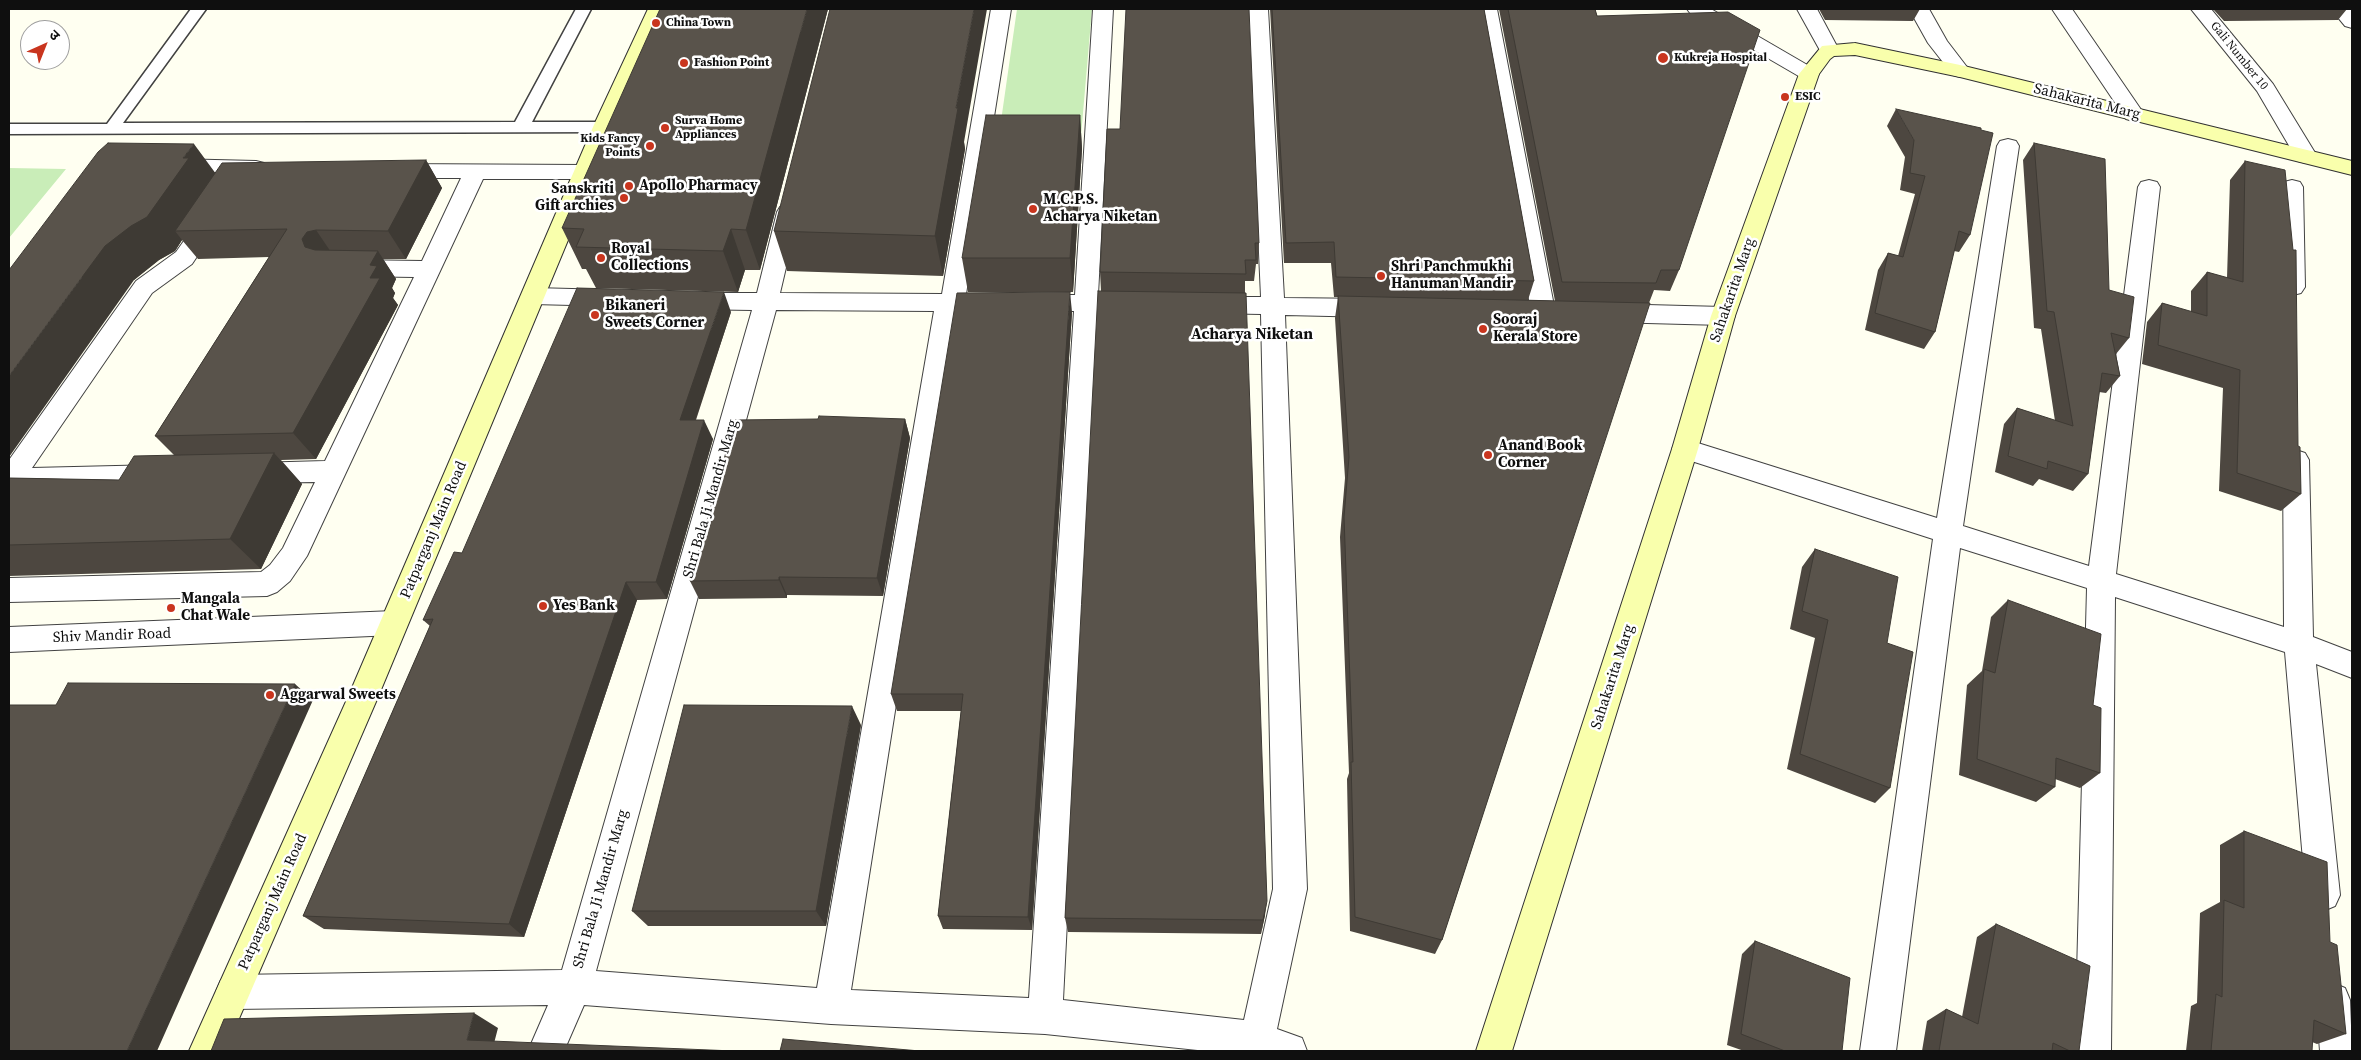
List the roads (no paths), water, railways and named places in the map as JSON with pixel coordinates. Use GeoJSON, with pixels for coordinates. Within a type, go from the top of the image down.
{"type":"FeatureCollection","features":[{"type":"Feature","properties":{"kind":"street","name":"Patparganj Main Road"},"geometry":{"type":"LineString","coordinates":[[207,1051],[394,623],[604,127],[658,9]]}},
{"type":"Feature","properties":{"kind":"street"},"geometry":{"type":"LineString","coordinates":[[831,1007],[948,303],[955,292],[1001,9]]}},
{"type":"Feature","properties":{"kind":"street"},"geometry":{"type":"LineString","coordinates":[[1045,1016],[1088,302],[1103,9]]}},
{"type":"Feature","properties":{"kind":"street"},"geometry":{"type":"LineString","coordinates":[[1257,1038],[1290,889],[1273,306],[1258,9]]}},
{"type":"Feature","properties":{"kind":"street"},"geometry":{"type":"LineString","coordinates":[[1487,9],[1553,311],[1723,316]]}},
{"type":"Feature","properties":{"kind":"street"},"geometry":{"type":"LineString","coordinates":[[1697,9],[1810,74]]}},
{"type":"Feature","properties":{"kind":"street"},"geometry":{"type":"LineString","coordinates":[[1807,9],[1829,50]]}},
{"type":"Feature","properties":{"kind":"street"},"geometry":{"type":"LineString","coordinates":[[1919,9],[1938,43],[1960,71]]}},
{"type":"Feature","properties":{"kind":"street"},"geometry":{"type":"LineString","coordinates":[[2062,9],[2133,114]]}},
{"type":"Feature","properties":{"kind":"street","name":"Gali Number 10"},"geometry":{"type":"LineString","coordinates":[[2200,9],[2266,88],[2306,156]]}},
{"type":"Feature","properties":{"kind":"street"},"geometry":{"type":"LineString","coordinates":[[2341,9],[2352,22]]}},
{"type":"Feature","properties":{"kind":"street","name":"Sahakarita Marg"},"geometry":{"type":"LineString","coordinates":[[1494,1051],[1685,449],[1723,316],[1810,74],[1823,55],[1829,50],[1855,49],[1960,71],[2352,168]]}},
{"type":"Feature","properties":{"kind":"street"},"geometry":{"type":"LineString","coordinates":[[1878,1051],[1948,533],[2008,146]]}},
{"type":"Feature","properties":{"kind":"street"},"geometry":{"type":"LineString","coordinates":[[149,165],[273,168]]}},
{"type":"Feature","properties":{"kind":"street"},"geometry":{"type":"LineString","coordinates":[[186,474],[17,479],[14,473],[144,287],[184,258],[245,167]]}},
{"type":"Feature","properties":{"kind":"street"},"geometry":{"type":"LineString","coordinates":[[379,171],[475,173],[585,172]]}},
{"type":"Feature","properties":{"kind":"street"},"geometry":{"type":"LineString","coordinates":[[9,590],[267,584],[280,573],[293,556],[475,173]]}},
{"type":"Feature","properties":{"kind":"street"},"geometry":{"type":"LineString","coordinates":[[2093,1051],[2101,581],[2149,187]]}},
{"type":"Feature","properties":{"kind":"street"},"geometry":{"type":"LineString","coordinates":[[2292,187],[2294,316]]}},
{"type":"Feature","properties":{"kind":"street","name":"Shri Bala Ji Mandir Marg"},"geometry":{"type":"LineString","coordinates":[[546,1051],[574,987],[766,303],[794,189]]}},
{"type":"Feature","properties":{"kind":"street"},"geometry":{"type":"LineString","coordinates":[[334,268],[430,269]]}},
{"type":"Feature","properties":{"kind":"street"},"geometry":{"type":"LineString","coordinates":[[533,296],[630,299]]}},
{"type":"Feature","properties":{"kind":"street"},"geometry":{"type":"LineString","coordinates":[[669,300],[766,303],[1088,302],[1156,304]]}},
{"type":"Feature","properties":{"kind":"street"},"geometry":{"type":"LineString","coordinates":[[1185,305],[1393,308]]}},
{"type":"Feature","properties":{"kind":"street"},"geometry":{"type":"LineString","coordinates":[[2296,435],[2298,644],[2326,922]]}},
{"type":"Feature","properties":{"kind":"street"},"geometry":{"type":"LineString","coordinates":[[1685,449],[2298,644],[2352,665]]}},
{"type":"Feature","properties":{"kind":"street"},"geometry":{"type":"LineString","coordinates":[[235,473],[334,470]]}},
{"type":"Feature","properties":{"kind":"street","name":"Shiv Mandir Road"},"geometry":{"type":"LineString","coordinates":[[9,640],[394,623]]}},
{"type":"Feature","properties":{"kind":"street"},"geometry":{"type":"LineString","coordinates":[[2330,972],[2338,1051]]}},
{"type":"Feature","properties":{"kind":"street"},"geometry":{"type":"LineString","coordinates":[[233,992],[574,987],[831,1007],[1045,1016],[1257,1038],[1289,1051]]}},
{"type":"Feature","properties":{"kind":"lane"},"geometry":{"type":"LineString","coordinates":[[112,129],[198,9]]}},
{"type":"Feature","properties":{"kind":"lane"},"geometry":{"type":"LineString","coordinates":[[521,127],[584,9]]}},
{"type":"Feature","properties":{"kind":"lane"},"geometry":{"type":"LineString","coordinates":[[9,129],[604,127]]}},
{"type":"Feature","properties":{"kind":"place","name":"China Town"},"geometry":{"type":"Point","coordinates":[656,23]}},
{"type":"Feature","properties":{"kind":"place","name":"Kukreja Hospital"},"geometry":{"type":"Point","coordinates":[1663,58]}},
{"type":"Feature","properties":{"kind":"place","name":"Fashion Point"},"geometry":{"type":"Point","coordinates":[684,63]}},
{"type":"Feature","properties":{"kind":"place","name":"ESIC"},"geometry":{"type":"Point","coordinates":[1785,97]}},
{"type":"Feature","properties":{"kind":"place","name":"Surva Home Appliances"},"geometry":{"type":"Point","coordinates":[665,128]}},
{"type":"Feature","properties":{"kind":"place","name":"Kids Fancy Points"},"geometry":{"type":"Point","coordinates":[650,146]}},
{"type":"Feature","properties":{"kind":"place","name":"Apollo Pharmacy"},"geometry":{"type":"Point","coordinates":[629,186]}},
{"type":"Feature","properties":{"kind":"place","name":"Sanskriti Gift archies"},"geometry":{"type":"Point","coordinates":[624,198]}},
{"type":"Feature","properties":{"kind":"place","name":"M.C.P.S. Acharya Niketan"},"geometry":{"type":"Point","coordinates":[1033,209]}},
{"type":"Feature","properties":{"kind":"place","name":"Royal Collections"},"geometry":{"type":"Point","coordinates":[601,258]}},
{"type":"Feature","properties":{"kind":"place","name":"Shri Panchmukhi Hanuman Mandir"},"geometry":{"type":"Point","coordinates":[1381,276]}},
{"type":"Feature","properties":{"kind":"place","name":"Bikaneri Sweets Corner"},"geometry":{"type":"Point","coordinates":[595,315]}},
{"type":"Feature","properties":{"kind":"place","name":"Sooraj Kerala Store"},"geometry":{"type":"Point","coordinates":[1483,329]}},
{"type":"Feature","properties":{"kind":"place","name":"Anand Book Corner"},"geometry":{"type":"Point","coordinates":[1488,455]}},
{"type":"Feature","properties":{"kind":"place","name":"Yes Bank"},"geometry":{"type":"Point","coordinates":[543,606]}},
{"type":"Feature","properties":{"kind":"place","name":"Mangala Chat Wale"},"geometry":{"type":"Point","coordinates":[171,608]}},
{"type":"Feature","properties":{"kind":"place","name":"Aggarwal Sweets"},"geometry":{"type":"Point","coordinates":[270,695]}},
{"type":"Feature","properties":{"kind":"district","name":"Acharya Niketan"},"geometry":{"type":"Point","coordinates":[1252,335]}}]}
